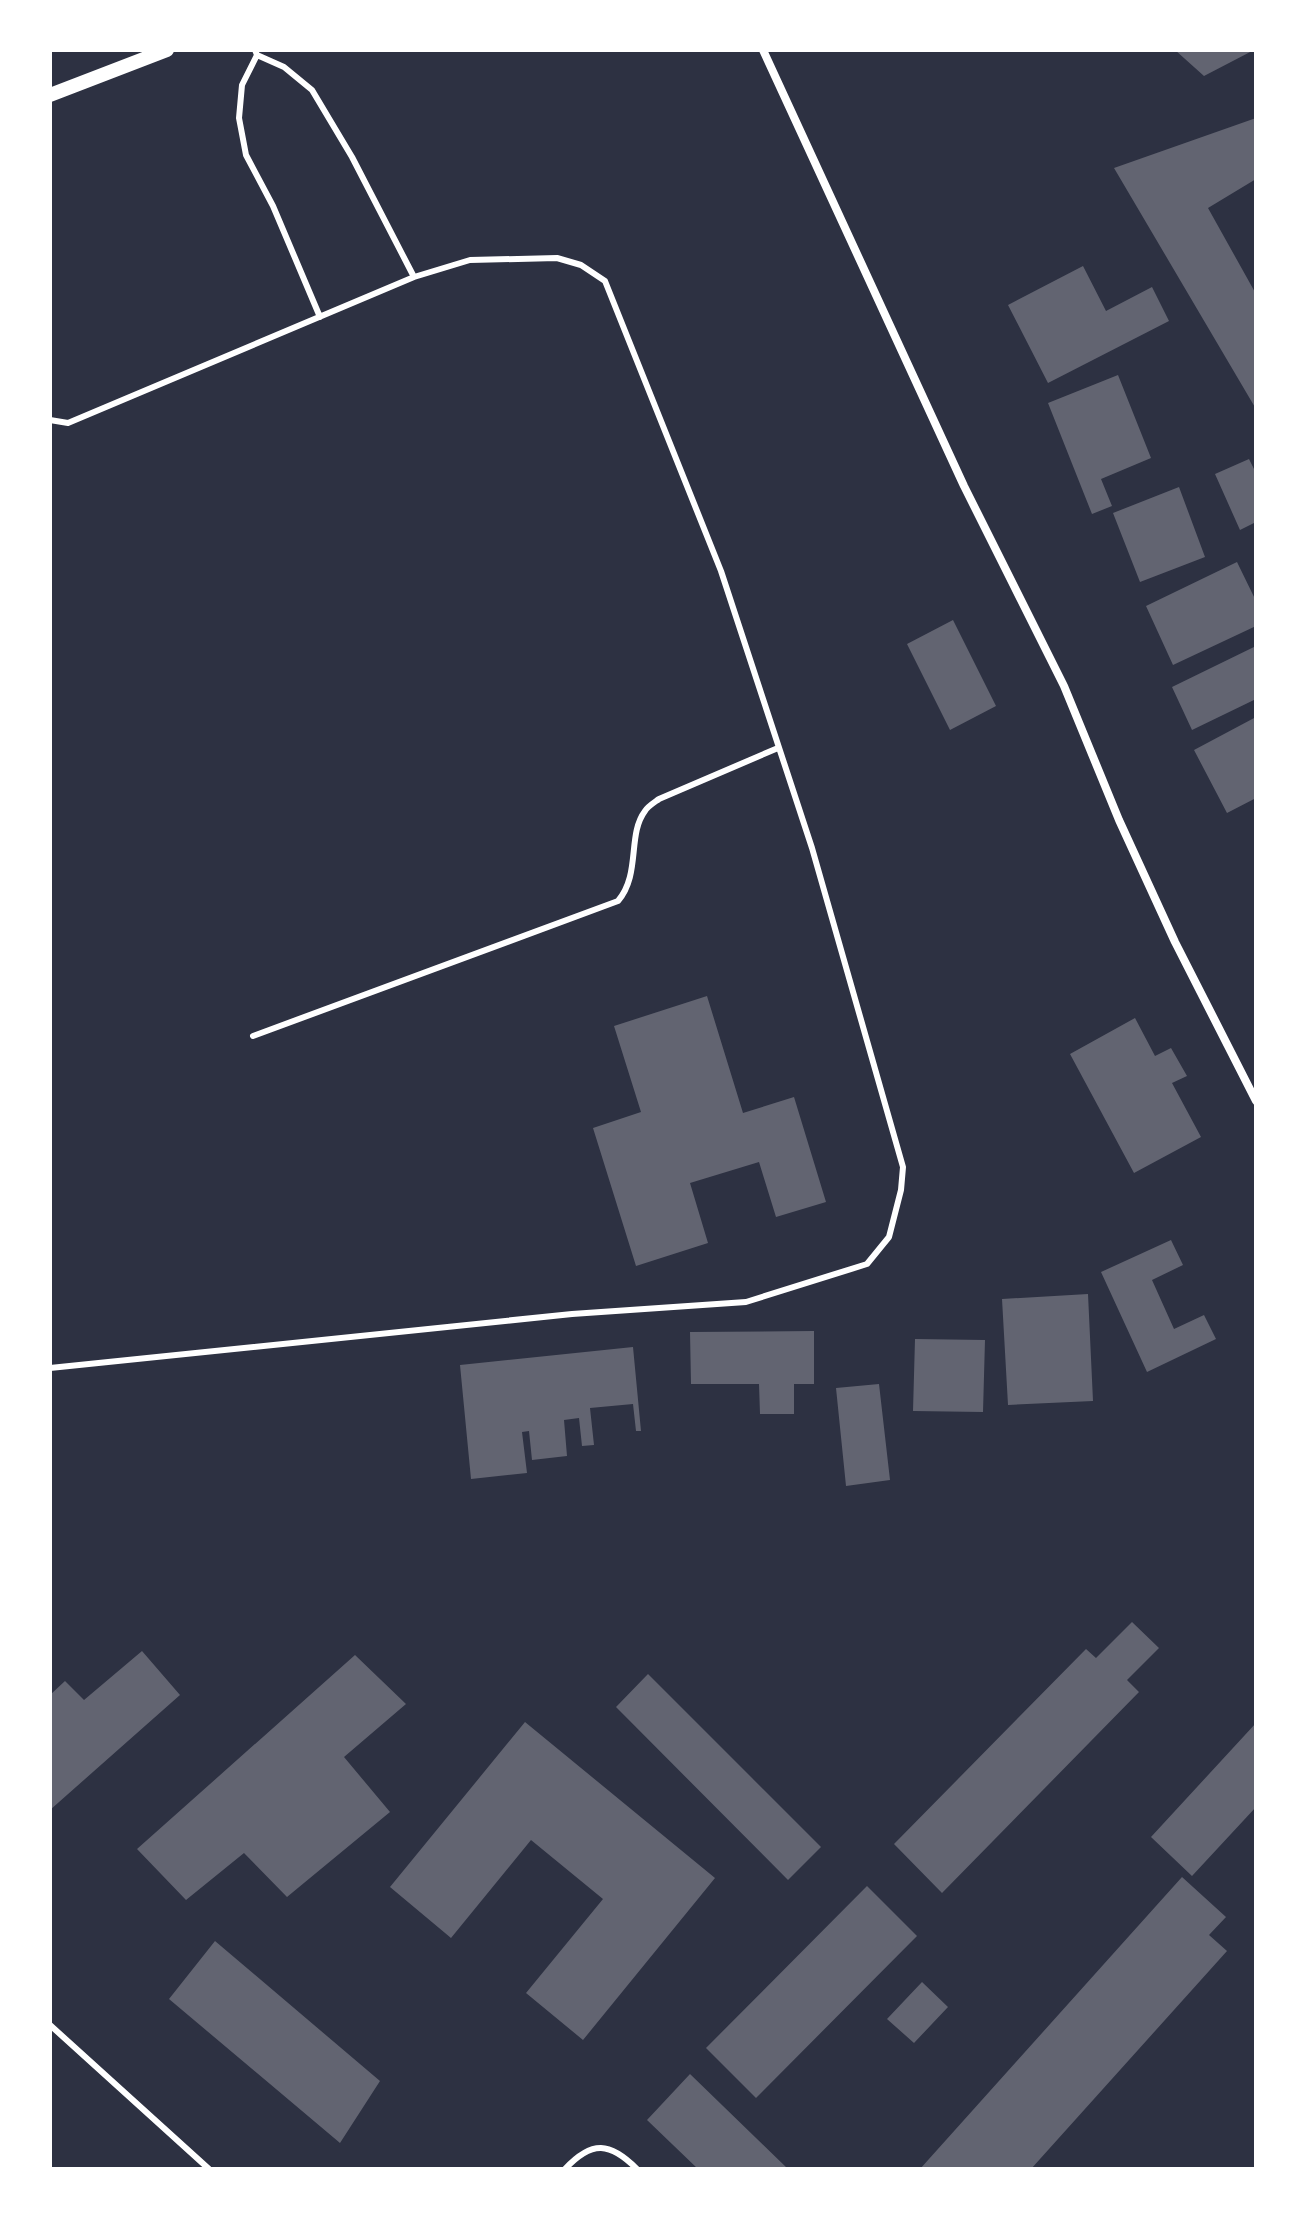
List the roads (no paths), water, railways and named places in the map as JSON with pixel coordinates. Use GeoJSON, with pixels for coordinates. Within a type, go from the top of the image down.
{"type":"FeatureCollection","features":[{"type":"Feature","properties":{"kind":"street"},"geometry":{"type":"LineString","coordinates":[[50,95],[167,50]]}},
{"type":"Feature","properties":{"kind":"street"},"geometry":{"type":"LineString","coordinates":[[763,50],[964,486],[1064,686],[1119,820],[1175,942],[1256,1101]]}},
{"type":"Feature","properties":{"kind":"lane"},"geometry":{"type":"LineString","coordinates":[[320,317],[273,206],[246,155],[239,118],[242,85],[256,52],[284,67],[312,90],[352,157],[414,277]]}},
{"type":"Feature","properties":{"kind":"lane"},"geometry":{"type":"LineString","coordinates":[[50,420],[68,423],[414,277],[470,260],[557,258],[581,265],[605,281],[721,571],[812,848],[903,1167],[901,1190],[889,1237],[867,1264],[746,1302],[572,1314],[50,1368]]}},
{"type":"Feature","properties":{"kind":"lane"},"geometry":{"type":"LineString","coordinates":[[253,1036],[618,901],[629,888],[644,811],[659,799],[778,748]]}},
{"type":"Feature","properties":{"kind":"lane"},"geometry":{"type":"LineString","coordinates":[[50,2025],[209,2169]]}},
{"type":"Feature","properties":{"kind":"lane"},"geometry":{"type":"LineString","coordinates":[[565,2169],[581,2152],[601,2147],[621,2153],[637,2169]]}}]}
